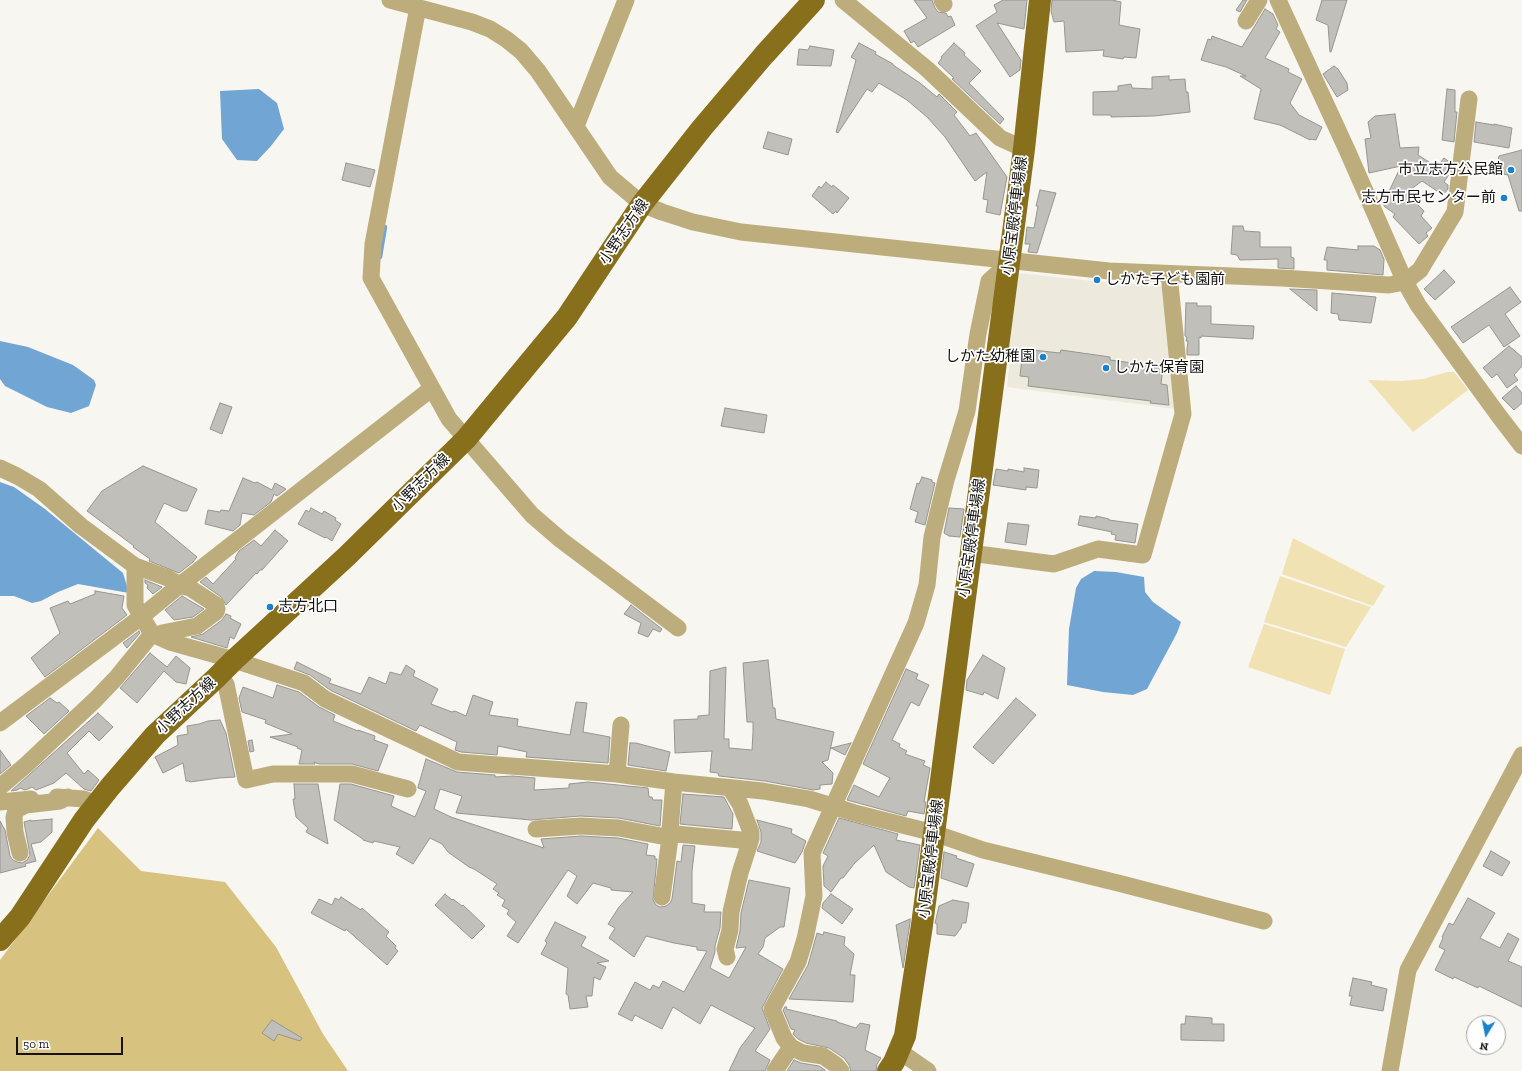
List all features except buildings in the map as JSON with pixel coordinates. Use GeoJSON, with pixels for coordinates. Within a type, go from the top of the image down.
{"type":"FeatureCollection","features":[{"type":"Feature","properties":{"kind":"main road","name":"小野志方線"},"geometry":{"type":"LineString","coordinates":[[0,940],[20,917],[96,804],[155,735],[347,556],[466,439],[568,317],[642,204],[764,55],[814,0]]}},
{"type":"Feature","properties":{"kind":"main road","name":"小原宝殿停車場線"},"geometry":{"type":"LineString","coordinates":[[888,1071],[894,1062],[905,1036],[922,925],[1024,149],[1040,0]]}},
{"type":"Feature","properties":{"kind":"street"},"geometry":{"type":"LineString","coordinates":[[390,0],[472,22],[490,29],[521,51],[538,71],[610,177],[642,204],[693,222],[740,232],[1009,262],[1109,271],[1168,274],[1282,278],[1389,285],[1405,282],[1420,270],[1455,212],[1469,99]]}},
{"type":"Feature","properties":{"kind":"street"},"geometry":{"type":"LineString","coordinates":[[576,126],[626,0]]}},
{"type":"Feature","properties":{"kind":"street"},"geometry":{"type":"LineString","coordinates":[[843,0],[927,70],[1000,138],[1024,149]]}},
{"type":"Feature","properties":{"kind":"street"},"geometry":{"type":"LineString","coordinates":[[1246,21],[1259,0]]}},
{"type":"Feature","properties":{"kind":"street"},"geometry":{"type":"LineString","coordinates":[[1278,0],[1347,150],[1405,282],[1418,305],[1519,434]]}},
{"type":"Feature","properties":{"kind":"street"},"geometry":{"type":"LineString","coordinates":[[418,7],[373,244],[371,278],[431,389],[449,419],[532,515],[561,540],[678,628]]}},
{"type":"Feature","properties":{"kind":"street"},"geometry":{"type":"LineString","coordinates":[[841,1071],[836,1065],[823,1056],[803,1053],[791,1047],[777,1025],[772,1009],[798,962],[806,939],[814,896],[812,853],[916,624],[927,585],[932,537],[946,480],[967,411],[978,334],[988,281],[1009,262]]}},
{"type":"Feature","properties":{"kind":"street"},"geometry":{"type":"LineString","coordinates":[[970,553],[1054,564],[1098,549],[1143,555],[1183,414],[1168,274]]}},
{"type":"Feature","properties":{"kind":"street"},"geometry":{"type":"LineString","coordinates":[[0,723],[142,617],[180,585],[431,389]]}},
{"type":"Feature","properties":{"kind":"street"},"geometry":{"type":"LineString","coordinates":[[0,468],[39,489],[81,526],[135,566],[190,588],[216,605],[217,610],[197,626],[155,635],[96,699],[26,765],[0,787]]}},
{"type":"Feature","properties":{"kind":"street"},"geometry":{"type":"LineString","coordinates":[[135,566],[135,605],[155,635],[170,642],[234,660],[304,683],[325,699],[458,762],[617,774],[674,782],[763,791],[809,799],[934,833],[983,850],[1264,921]]}},
{"type":"Feature","properties":{"kind":"street"},"geometry":{"type":"LineString","coordinates":[[216,678],[226,684],[246,780],[273,774],[352,774],[408,789]]}},
{"type":"Feature","properties":{"kind":"street"},"geometry":{"type":"LineString","coordinates":[[617,774],[620,725]]}},
{"type":"Feature","properties":{"kind":"street"},"geometry":{"type":"LineString","coordinates":[[1390,1071],[1408,970],[1522,755]]}},
{"type":"Feature","properties":{"kind":"street"},"geometry":{"type":"LineString","coordinates":[[662,897],[670,836],[674,782]]}},
{"type":"Feature","properties":{"kind":"street"},"geometry":{"type":"LineString","coordinates":[[727,958],[725,949],[730,930],[731,912],[750,839],[750,829],[740,804],[730,788]]}},
{"type":"Feature","properties":{"kind":"street"},"geometry":{"type":"LineString","coordinates":[[0,802],[44,797],[68,797],[84,799],[96,804]]}},
{"type":"Feature","properties":{"kind":"street"},"geometry":{"type":"LineString","coordinates":[[20,852],[15,832],[14,817],[16,810],[26,805],[60,801],[68,797]]}},
{"type":"Feature","properties":{"kind":"street"},"geometry":{"type":"LineString","coordinates":[[536,829],[581,826],[620,828],[663,836],[676,834],[741,840],[750,839]]}},
{"type":"Feature","properties":{"kind":"street"},"geometry":{"type":"LineString","coordinates":[[775,1071],[791,1047]]}},
{"type":"Feature","properties":{"kind":"street"},"geometry":{"type":"LineString","coordinates":[[899,1051],[928,1071]]}},
{"type":"Feature","properties":{"kind":"shaded area"},"geometry":{"type":"Polygon","coordinates":[[[1018,273],[1093,281],[1164,286],[1176,409],[1007,387],[1010,359],[1007,358],[1018,273]]]}},
{"type":"Feature","properties":{"kind":"shaded area"},"geometry":{"type":"Polygon","coordinates":[[[1447,372],[1454,372],[1468,390],[1413,432],[1368,380],[1401,381],[1423,379],[1447,372]]]}},
{"type":"Feature","properties":{"kind":"shaded area"},"geometry":{"type":"Polygon","coordinates":[[[1293,538],[1385,586],[1373,606],[1282,574],[1293,538]]]}},
{"type":"Feature","properties":{"kind":"shaded area"},"geometry":{"type":"Polygon","coordinates":[[[1280,576],[1371,607],[1346,647],[1264,622],[1280,576]]]}},
{"type":"Feature","properties":{"kind":"shaded area"},"geometry":{"type":"Polygon","coordinates":[[[1264,624],[1345,649],[1330,695],[1248,667],[1264,624]]]}},
{"type":"Feature","properties":{"kind":"shaded area"},"geometry":{"type":"Polygon","coordinates":[[[98,828],[141,871],[225,882],[276,947],[323,1034],[348,1071],[0,1071],[0,960],[98,828]]]}},
{"type":"Feature","properties":{"kind":"water"},"geometry":{"type":"Polygon","coordinates":[[[259,89],[277,103],[284,129],[257,161],[237,160],[222,139],[220,91],[259,89]]]}},
{"type":"Feature","properties":{"kind":"water"},"geometry":{"type":"Polygon","coordinates":[[[0,341],[28,347],[73,365],[94,380],[96,385],[89,406],[71,413],[47,407],[5,386],[0,379],[0,341]]]}},
{"type":"Feature","properties":{"kind":"water"},"geometry":{"type":"Polygon","coordinates":[[[0,482],[14,487],[45,509],[123,573],[129,593],[78,584],[41,601],[32,603],[14,596],[0,596],[0,482]]]}},
{"type":"Feature","properties":{"kind":"water"},"geometry":{"type":"Polygon","coordinates":[[[1094,571],[1116,572],[1144,577],[1145,592],[1153,602],[1181,622],[1177,633],[1147,689],[1133,695],[1103,692],[1067,685],[1069,629],[1076,588],[1081,579],[1094,571]]]}},
{"type":"Feature","properties":{"kind":"waterway"},"geometry":{"type":"LineString","coordinates":[[380,257],[385,227]]}},
{"type":"Feature","properties":{"kind":"place","name":"市立志方公民館"},"geometry":{"type":"Point","coordinates":[1511,170]}},
{"type":"Feature","properties":{"kind":"place","name":"志方市民センター前"},"geometry":{"type":"Point","coordinates":[1504,198]}},
{"type":"Feature","properties":{"kind":"place","name":"しかた子ども園前"},"geometry":{"type":"Point","coordinates":[1097,280]}},
{"type":"Feature","properties":{"kind":"place","name":"しかた幼稚園"},"geometry":{"type":"Point","coordinates":[1043,357]}},
{"type":"Feature","properties":{"kind":"place","name":"しかた保育園"},"geometry":{"type":"Point","coordinates":[1106,368]}},
{"type":"Feature","properties":{"kind":"place","name":"志方北口"},"geometry":{"type":"Point","coordinates":[270,607]}}]}
